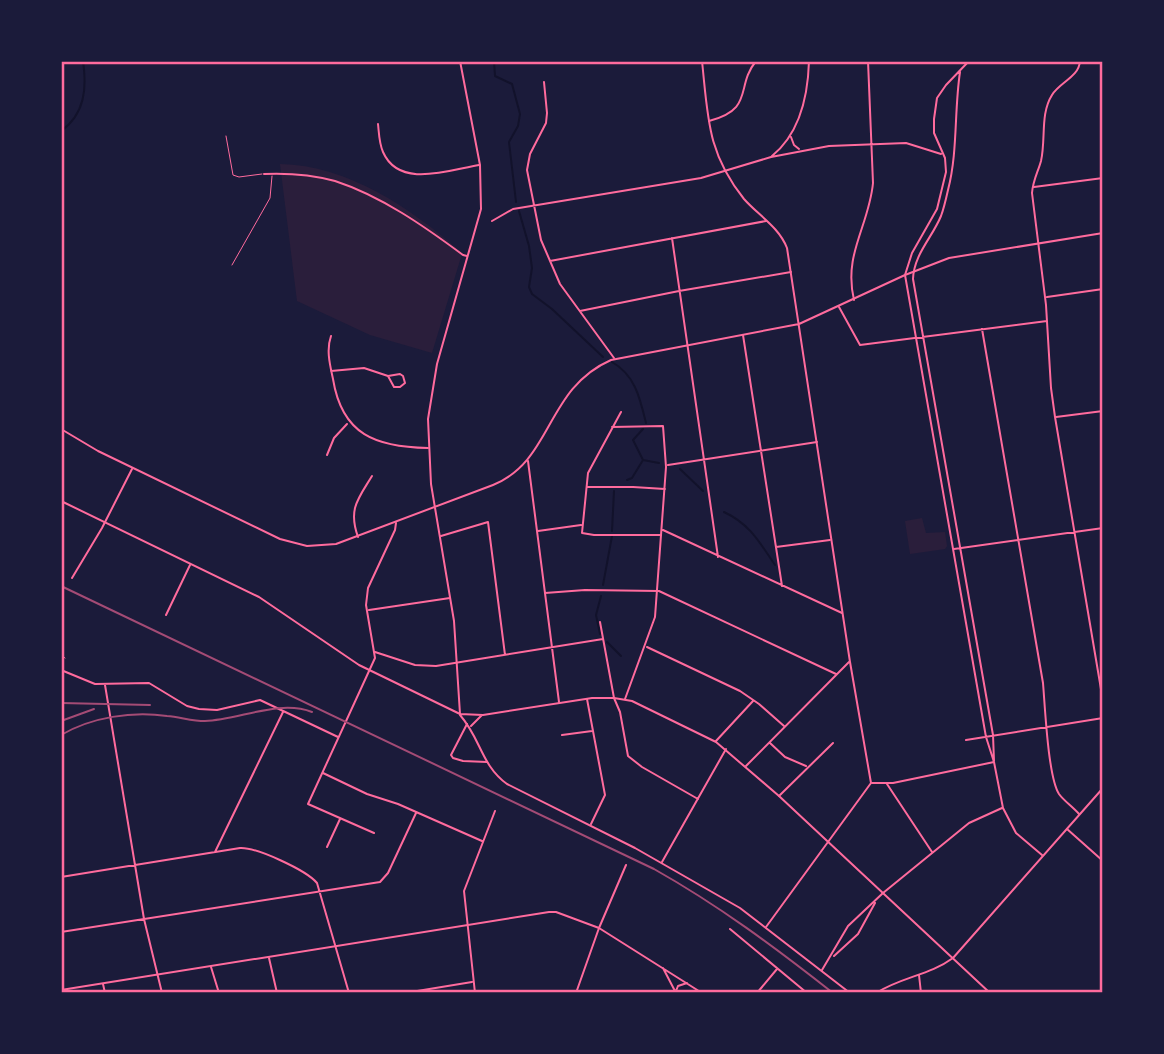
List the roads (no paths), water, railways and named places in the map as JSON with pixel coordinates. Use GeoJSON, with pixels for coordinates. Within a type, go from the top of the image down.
{"type":"FeatureCollection","features":[{"type":"Feature","properties":{"kind":"street"},"geometry":{"type":"LineString","coordinates":[[460,61],[480,165],[481,209],[437,364],[428,419],[428,448],[435,506],[451,598],[460,715]]}},
{"type":"Feature","properties":{"kind":"street"},"geometry":{"type":"LineString","coordinates":[[702,61],[713,148],[725,172],[742,195],[784,240],[850,662],[872,783],[766,927]]}},
{"type":"Feature","properties":{"kind":"street"},"geometry":{"type":"LineString","coordinates":[[708,121],[725,116],[738,106],[745,93],[749,73],[757,61]]}},
{"type":"Feature","properties":{"kind":"street"},"geometry":{"type":"LineString","coordinates":[[771,157],[790,136],[804,100],[809,61]]}},
{"type":"Feature","properties":{"kind":"street"},"geometry":{"type":"LineString","coordinates":[[854,300],[851,265],[872,195],[868,61]]}},
{"type":"Feature","properties":{"kind":"street"},"geometry":{"type":"LineString","coordinates":[[969,61],[946,85],[936,104],[934,133],[943,155],[946,172],[937,209],[912,253],[905,275],[986,737],[1003,808],[1016,833],[1043,856]]}},
{"type":"Feature","properties":{"kind":"street"},"geometry":{"type":"LineString","coordinates":[[1080,61],[1078,70],[1056,89],[1050,98],[1044,124],[1041,159],[1033,180],[1033,188],[1046,297],[1050,382],[1103,701]]}},
{"type":"Feature","properties":{"kind":"street"},"geometry":{"type":"LineString","coordinates":[[960,71],[957,144],[952,172],[941,216],[922,248],[913,272],[993,735],[994,762]]}},
{"type":"Feature","properties":{"kind":"street"},"geometry":{"type":"LineString","coordinates":[[544,82],[546,122],[530,154],[527,170],[541,240],[560,284],[615,359]]}},
{"type":"Feature","properties":{"kind":"street"},"geometry":{"type":"LineString","coordinates":[[378,124],[383,153],[403,172],[426,174],[480,165]]}},
{"type":"Feature","properties":{"kind":"street"},"geometry":{"type":"LineString","coordinates":[[790,136],[800,150]]}},
{"type":"Feature","properties":{"kind":"street"},"geometry":{"type":"LineString","coordinates":[[492,221],[505,212],[534,205],[669,184],[725,172],[800,150],[871,143],[906,143],[943,155]]}},
{"type":"Feature","properties":{"kind":"street"},"geometry":{"type":"LineString","coordinates":[[946,172],[952,172]]}},
{"type":"Feature","properties":{"kind":"street"},"geometry":{"type":"LineString","coordinates":[[264,174],[334,181],[419,223],[468,256]]}},
{"type":"Feature","properties":{"kind":"street"},"geometry":{"type":"LineString","coordinates":[[1033,188],[1103,178]]}},
{"type":"Feature","properties":{"kind":"street"},"geometry":{"type":"LineString","coordinates":[[550,262],[766,221]]}},
{"type":"Feature","properties":{"kind":"street"},"geometry":{"type":"LineString","coordinates":[[61,429],[132,468],[245,523],[296,544],[328,545],[396,523],[512,476],[527,460],[570,390],[594,368],[615,359],[799,324],[905,275],[949,258],[1103,233]]}},
{"type":"Feature","properties":{"kind":"street"},"geometry":{"type":"LineString","coordinates":[[672,238],[718,557]]}},
{"type":"Feature","properties":{"kind":"street"},"geometry":{"type":"LineString","coordinates":[[579,312],[791,272]]}},
{"type":"Feature","properties":{"kind":"street"},"geometry":{"type":"LineString","coordinates":[[1046,297],[1103,289]]}},
{"type":"Feature","properties":{"kind":"street"},"geometry":{"type":"LineString","coordinates":[[839,307],[860,345],[1048,320]]}},
{"type":"Feature","properties":{"kind":"street"},"geometry":{"type":"LineString","coordinates":[[982,329],[1043,683],[1046,727],[1057,789],[1080,814]]}},
{"type":"Feature","properties":{"kind":"street"},"geometry":{"type":"LineString","coordinates":[[743,335],[782,586]]}},
{"type":"Feature","properties":{"kind":"street"},"geometry":{"type":"LineString","coordinates":[[331,336],[328,349],[335,394],[348,422],[384,444],[428,448]]}},
{"type":"Feature","properties":{"kind":"street"},"geometry":{"type":"LineString","coordinates":[[331,371],[364,368],[388,376],[400,374],[405,383],[394,387],[388,376]]}},
{"type":"Feature","properties":{"kind":"street"},"geometry":{"type":"LineString","coordinates":[[1055,418],[1103,411]]}},
{"type":"Feature","properties":{"kind":"street"},"geometry":{"type":"LineString","coordinates":[[621,412],[590,467],[582,533],[662,536]]}},
{"type":"Feature","properties":{"kind":"street"},"geometry":{"type":"LineString","coordinates":[[327,455],[334,438],[348,422]]}},
{"type":"Feature","properties":{"kind":"street"},"geometry":{"type":"LineString","coordinates":[[612,427],[661,425],[664,430],[666,465],[655,617],[625,699]]}},
{"type":"Feature","properties":{"kind":"street"},"geometry":{"type":"LineString","coordinates":[[666,465],[817,442]]}},
{"type":"Feature","properties":{"kind":"street"},"geometry":{"type":"LineString","coordinates":[[527,460],[559,703]]}},
{"type":"Feature","properties":{"kind":"street"},"geometry":{"type":"LineString","coordinates":[[72,578],[105,523],[132,468]]}},
{"type":"Feature","properties":{"kind":"street"},"geometry":{"type":"LineString","coordinates":[[358,537],[353,511],[372,476]]}},
{"type":"Feature","properties":{"kind":"street"},"geometry":{"type":"LineString","coordinates":[[586,487],[665,489]]}},
{"type":"Feature","properties":{"kind":"street"},"geometry":{"type":"LineString","coordinates":[[61,501],[259,597],[369,671],[460,715],[471,727],[491,771],[507,784],[662,863],[740,908],[850,993]]}},
{"type":"Feature","properties":{"kind":"street"},"geometry":{"type":"LineString","coordinates":[[441,536],[488,522],[505,656]]}},
{"type":"Feature","properties":{"kind":"street"},"geometry":{"type":"LineString","coordinates":[[374,833],[308,804],[369,671],[375,652],[367,610],[368,588],[396,523]]}},
{"type":"Feature","properties":{"kind":"street"},"geometry":{"type":"LineString","coordinates":[[538,531],[582,525]]}},
{"type":"Feature","properties":{"kind":"street"},"geometry":{"type":"LineString","coordinates":[[953,549],[1103,528]]}},
{"type":"Feature","properties":{"kind":"street"},"geometry":{"type":"LineString","coordinates":[[662,529],[843,614]]}},
{"type":"Feature","properties":{"kind":"street"},"geometry":{"type":"LineString","coordinates":[[775,548],[832,539]]}},
{"type":"Feature","properties":{"kind":"street"},"geometry":{"type":"LineString","coordinates":[[166,615],[191,564]]}},
{"type":"Feature","properties":{"kind":"street"},"geometry":{"type":"LineString","coordinates":[[545,593],[585,590],[657,591],[836,674]]}},
{"type":"Feature","properties":{"kind":"street"},"geometry":{"type":"LineString","coordinates":[[367,610],[451,598]]}},
{"type":"Feature","properties":{"kind":"street"},"geometry":{"type":"LineString","coordinates":[[600,622],[628,756],[631,761],[698,799]]}},
{"type":"Feature","properties":{"kind":"street"},"geometry":{"type":"LineString","coordinates":[[375,652],[425,666],[457,664],[603,639]]}},
{"type":"Feature","properties":{"kind":"street"},"geometry":{"type":"LineString","coordinates":[[645,646],[740,691],[784,726]]}},
{"type":"Feature","properties":{"kind":"street"},"geometry":{"type":"LineString","coordinates":[[746,766],[850,662]]}},
{"type":"Feature","properties":{"kind":"street"},"geometry":{"type":"LineString","coordinates":[[61,670],[94,684],[149,683],[187,706],[200,709],[216,710],[260,700],[339,737]]}},
{"type":"Feature","properties":{"kind":"street"},"geometry":{"type":"LineString","coordinates":[[105,685],[144,919],[162,993]]}},
{"type":"Feature","properties":{"kind":"street"},"geometry":{"type":"LineString","coordinates":[[460,715],[483,715],[587,699],[625,699],[716,742],[779,796],[990,993]]}},
{"type":"Feature","properties":{"kind":"street"},"geometry":{"type":"LineString","coordinates":[[587,699],[605,795],[590,825]]}},
{"type":"Feature","properties":{"kind":"street"},"geometry":{"type":"LineString","coordinates":[[716,742],[754,700]]}},
{"type":"Feature","properties":{"kind":"street"},"geometry":{"type":"LineString","coordinates":[[215,852],[284,711]]}},
{"type":"Feature","properties":{"kind":"street"},"geometry":{"type":"LineString","coordinates":[[471,727],[473,721],[483,715]]}},
{"type":"Feature","properties":{"kind":"street"},"geometry":{"type":"LineString","coordinates":[[966,740],[1103,718]]}},
{"type":"Feature","properties":{"kind":"street"},"geometry":{"type":"LineString","coordinates":[[467,723],[453,758],[486,762]]}},
{"type":"Feature","properties":{"kind":"street"},"geometry":{"type":"LineString","coordinates":[[562,735],[593,731]]}},
{"type":"Feature","properties":{"kind":"street"},"geometry":{"type":"LineString","coordinates":[[769,742],[785,757],[808,767]]}},
{"type":"Feature","properties":{"kind":"street"},"geometry":{"type":"LineString","coordinates":[[779,796],[833,743]]}},
{"type":"Feature","properties":{"kind":"street"},"geometry":{"type":"LineString","coordinates":[[662,863],[726,749]]}},
{"type":"Feature","properties":{"kind":"street"},"geometry":{"type":"LineString","coordinates":[[872,783],[886,783],[994,762]]}},
{"type":"Feature","properties":{"kind":"street"},"geometry":{"type":"LineString","coordinates":[[323,773],[483,842]]}},
{"type":"Feature","properties":{"kind":"street"},"geometry":{"type":"LineString","coordinates":[[886,783],[932,853]]}},
{"type":"Feature","properties":{"kind":"street"},"geometry":{"type":"LineString","coordinates":[[877,993],[898,981],[943,965],[953,958],[1103,788]]}},
{"type":"Feature","properties":{"kind":"street"},"geometry":{"type":"LineString","coordinates":[[830,959],[858,934],[883,893],[976,819],[1003,808]]}},
{"type":"Feature","properties":{"kind":"street"},"geometry":{"type":"LineString","coordinates":[[475,993],[464,891],[495,811]]}},
{"type":"Feature","properties":{"kind":"street"},"geometry":{"type":"LineString","coordinates":[[61,932],[383,880],[416,813]]}},
{"type":"Feature","properties":{"kind":"street"},"geometry":{"type":"LineString","coordinates":[[327,847],[340,818]]}},
{"type":"Feature","properties":{"kind":"street"},"geometry":{"type":"LineString","coordinates":[[1067,829],[1103,861]]}},
{"type":"Feature","properties":{"kind":"street"},"geometry":{"type":"LineString","coordinates":[[61,877],[244,847],[255,849],[312,877],[320,890],[349,993]]}},
{"type":"Feature","properties":{"kind":"street"},"geometry":{"type":"LineString","coordinates":[[576,993],[599,928],[626,865]]}},
{"type":"Feature","properties":{"kind":"street"},"geometry":{"type":"LineString","coordinates":[[822,970],[848,926],[876,902]]}},
{"type":"Feature","properties":{"kind":"street"},"geometry":{"type":"LineString","coordinates":[[61,990],[549,912],[569,916],[599,928],[702,993]]}},
{"type":"Feature","properties":{"kind":"street"},"geometry":{"type":"LineString","coordinates":[[730,929],[807,993]]}},
{"type":"Feature","properties":{"kind":"street"},"geometry":{"type":"LineString","coordinates":[[269,958],[277,993]]}},
{"type":"Feature","properties":{"kind":"street"},"geometry":{"type":"LineString","coordinates":[[211,966],[219,993]]}},
{"type":"Feature","properties":{"kind":"street"},"geometry":{"type":"LineString","coordinates":[[662,967],[676,992]]}},
{"type":"Feature","properties":{"kind":"street"},"geometry":{"type":"LineString","coordinates":[[757,993],[778,968]]}},
{"type":"Feature","properties":{"kind":"street"},"geometry":{"type":"LineString","coordinates":[[919,975],[921,993]]}},
{"type":"Feature","properties":{"kind":"street"},"geometry":{"type":"LineString","coordinates":[[405,993],[473,982]]}},
{"type":"Feature","properties":{"kind":"street"},"geometry":{"type":"LineString","coordinates":[[676,992],[678,986],[688,982]]}},
{"type":"Feature","properties":{"kind":"street"},"geometry":{"type":"LineString","coordinates":[[103,984],[105,993]]}},
{"type":"Feature","properties":{"kind":"lane"},"geometry":{"type":"LineString","coordinates":[[226,136],[233,175],[239,177],[264,174]]}},
{"type":"Feature","properties":{"kind":"lane"},"geometry":{"type":"LineString","coordinates":[[232,265],[270,198],[272,174]]}},
{"type":"Feature","properties":{"kind":"lane"},"geometry":{"type":"LineString","coordinates":[[61,655],[65,658]]}},
{"type":"Feature","properties":{"kind":"waterway"},"geometry":{"type":"LineString","coordinates":[[61,131],[80,108],[85,81],[83,61]]}},
{"type":"Feature","properties":{"kind":"waterway"},"geometry":{"type":"LineString","coordinates":[[494,61],[495,76],[512,84],[520,114],[518,126],[509,142],[516,202]]}},
{"type":"Feature","properties":{"kind":"waterway"},"geometry":{"type":"LineString","coordinates":[[519,211],[529,246],[532,268],[529,287],[532,294],[603,357]]}},
{"type":"Feature","properties":{"kind":"waterway"},"geometry":{"type":"LineString","coordinates":[[612,362],[631,380],[639,396],[646,423]]}},
{"type":"Feature","properties":{"kind":"waterway"},"geometry":{"type":"LineString","coordinates":[[643,429],[633,440],[643,460],[659,463]]}},
{"type":"Feature","properties":{"kind":"waterway"},"geometry":{"type":"LineString","coordinates":[[627,480],[632,478],[643,460]]}},
{"type":"Feature","properties":{"kind":"waterway"},"geometry":{"type":"LineString","coordinates":[[680,469],[703,491]]}},
{"type":"Feature","properties":{"kind":"waterway"},"geometry":{"type":"LineString","coordinates":[[612,531],[614,491]]}},
{"type":"Feature","properties":{"kind":"waterway"},"geometry":{"type":"LineString","coordinates":[[724,512],[748,528],[775,565]]}},
{"type":"Feature","properties":{"kind":"waterway"},"geometry":{"type":"LineString","coordinates":[[603,585],[612,536]]}},
{"type":"Feature","properties":{"kind":"waterway"},"geometry":{"type":"LineString","coordinates":[[600,634],[596,615],[601,596]]}},
{"type":"Feature","properties":{"kind":"waterway"},"geometry":{"type":"LineString","coordinates":[[607,642],[621,656]]}},
{"type":"Feature","properties":{"kind":"railway"},"geometry":{"type":"LineString","coordinates":[[61,586],[654,869],[746,928],[833,993]]}},
{"type":"Feature","properties":{"kind":"railway"},"geometry":{"type":"LineString","coordinates":[[61,703],[150,705]]}},
{"type":"Feature","properties":{"kind":"railway"},"geometry":{"type":"LineString","coordinates":[[61,721],[94,709]]}},
{"type":"Feature","properties":{"kind":"railway"},"geometry":{"type":"LineString","coordinates":[[61,735],[86,724],[126,715],[154,715],[205,721],[273,709],[312,712]]}}]}
